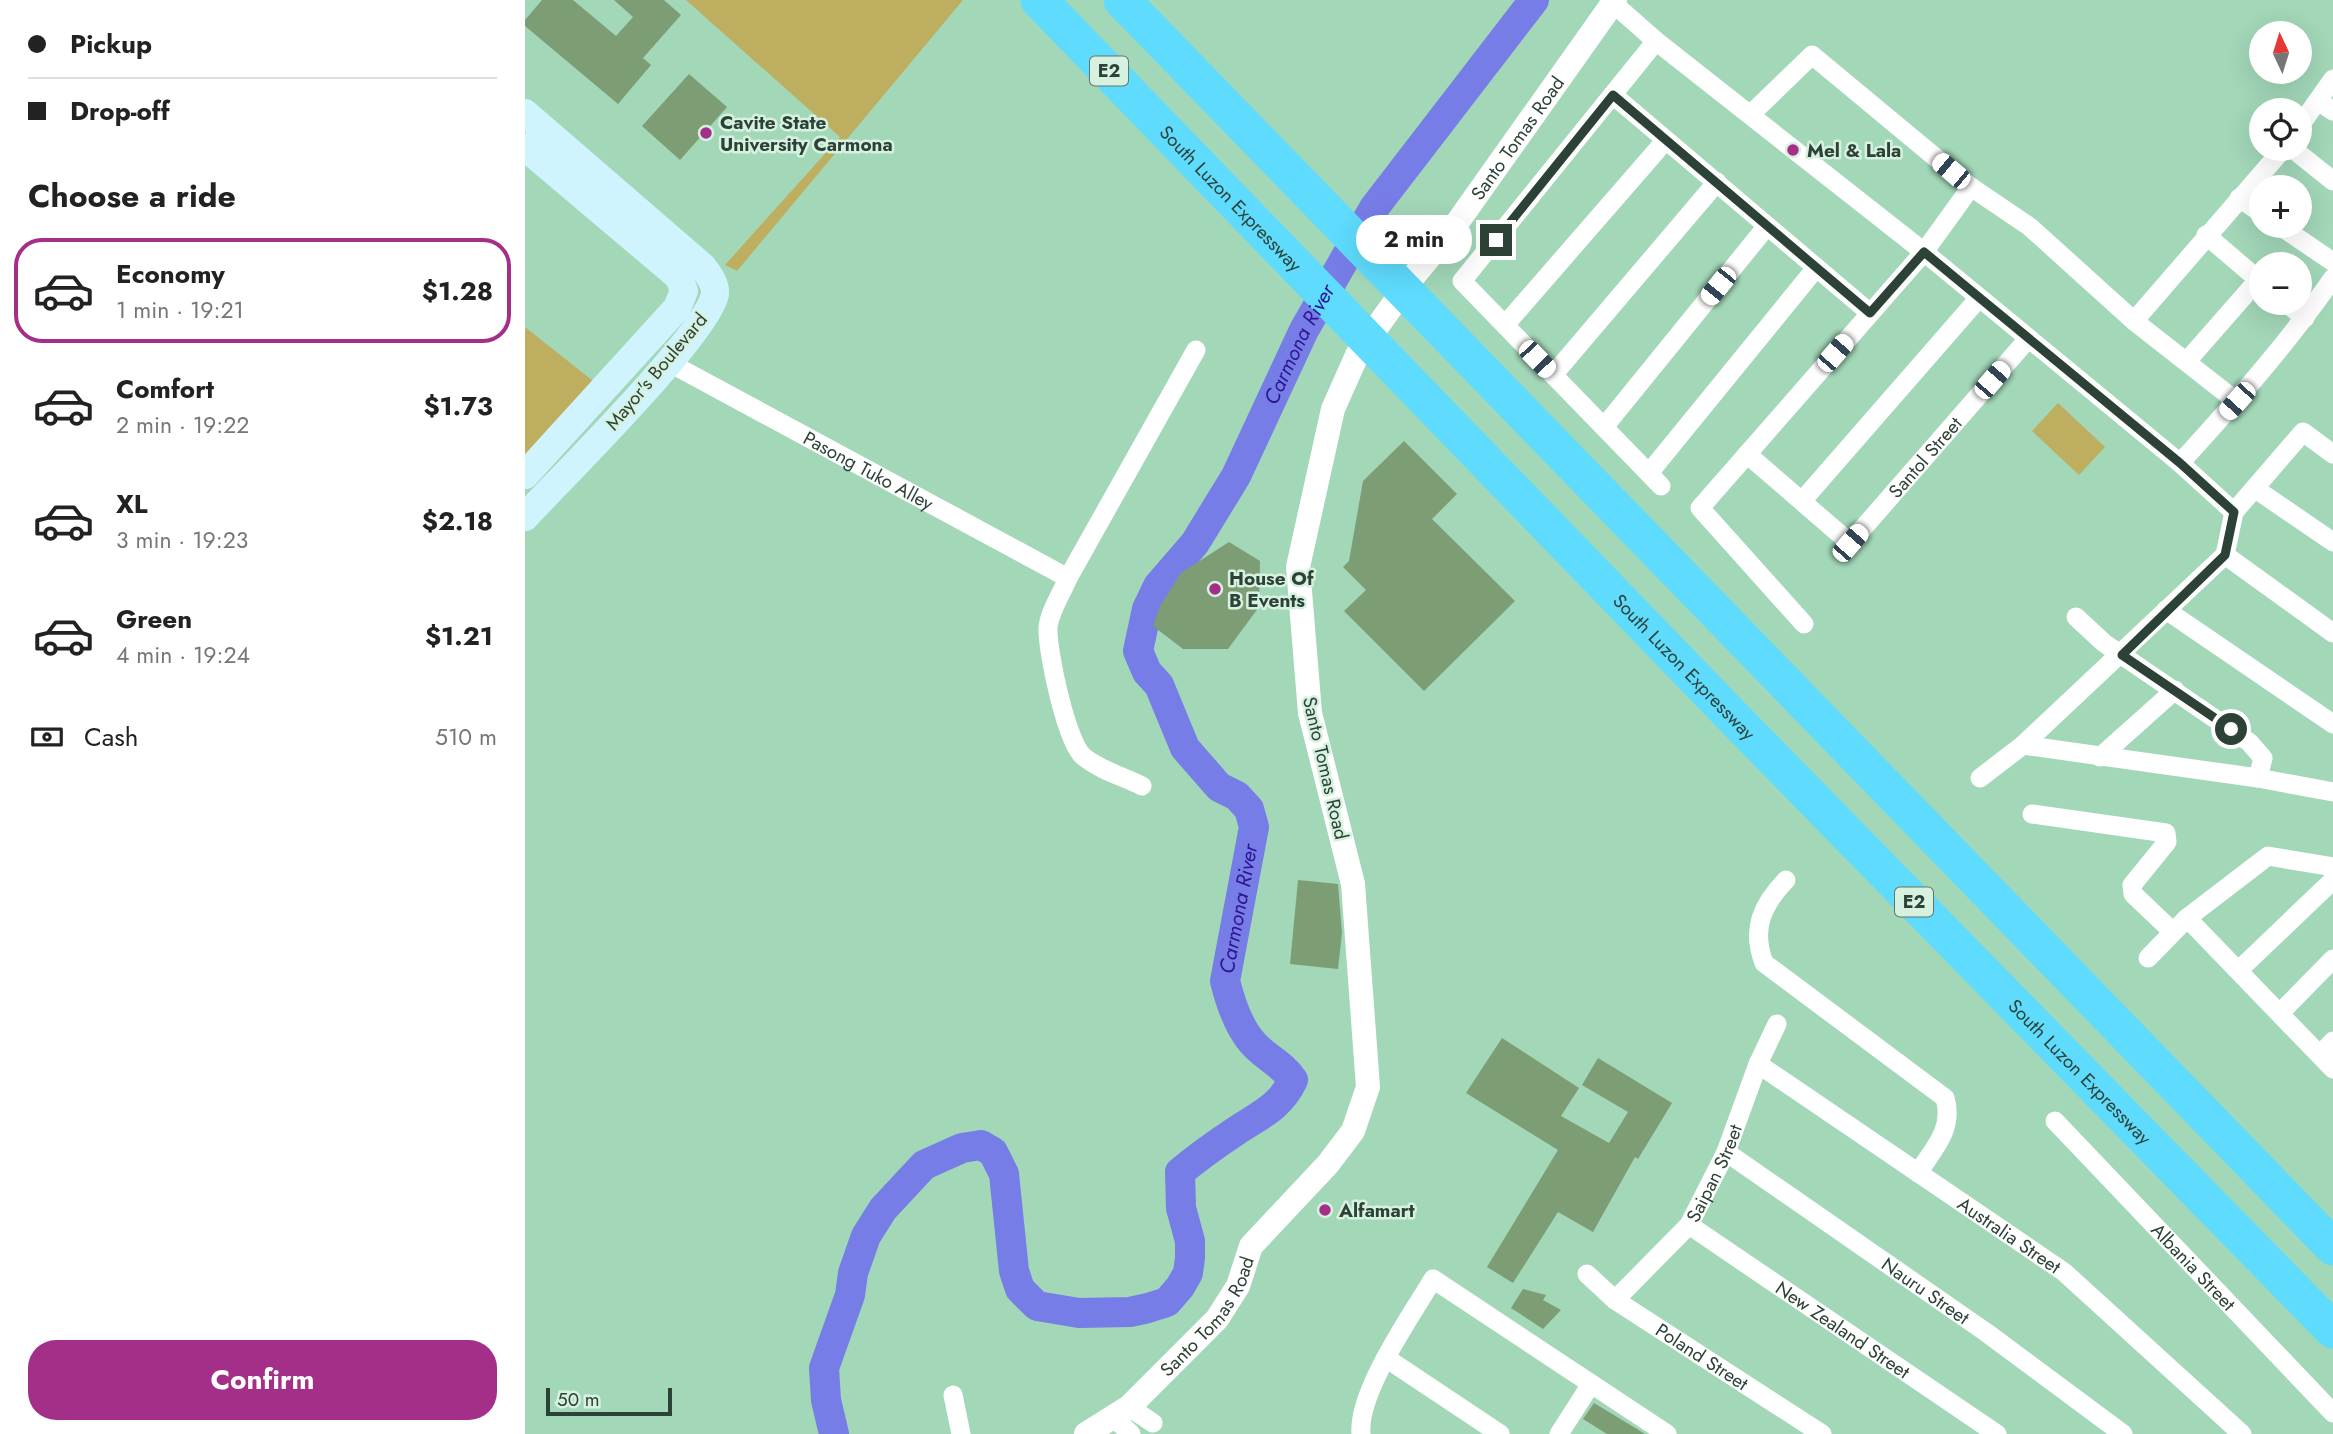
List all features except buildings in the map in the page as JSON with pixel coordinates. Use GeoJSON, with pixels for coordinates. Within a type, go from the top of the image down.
{"type":"FeatureCollection","features":[{"type":"Feature","properties":{"kind":"highway","name":"South Luzon Expressway"},"geometry":{"type":"LineString","coordinates":[[1039,0],[1289,261],[2333,1330]]}},
{"type":"Feature","properties":{"kind":"highway"},"geometry":{"type":"LineString","coordinates":[[1122,0],[2333,1247]]}},
{"type":"Feature","properties":{"kind":"main road","name":"Mayor's Boulevard"},"geometry":{"type":"LineString","coordinates":[[525,113],[702,266],[711,277],[715,292],[710,307],[668,362],[525,517]]}},
{"type":"Feature","properties":{"kind":"main road","name":"Mayor's Boulevard"},"geometry":{"type":"LineString","coordinates":[[525,146],[679,277],[684,291],[677,308],[525,475]]}},
{"type":"Feature","properties":{"kind":"street"},"geometry":{"type":"LineString","coordinates":[[1615,2],[1656,41],[1924,252],[2180,463],[2234,512]]}},
{"type":"Feature","properties":{"kind":"street","name":"Santo Tomas Road"},"geometry":{"type":"LineString","coordinates":[[1087,1434],[1124,1419],[1217,1319],[1238,1286],[1251,1246],[1328,1164],[1353,1131],[1368,1087],[1353,884],[1310,713],[1301,630],[1298,567],[1333,409],[1357,355],[1412,278],[1452,230],[1615,2]]}},
{"type":"Feature","properties":{"kind":"street"},"geometry":{"type":"LineString","coordinates":[[1656,41],[1462,281],[1655,480],[1816,268]]}},
{"type":"Feature","properties":{"kind":"street"},"geometry":{"type":"LineString","coordinates":[[1751,114],[1812,55],[1971,187],[2030,227],[2134,321],[2237,401]]}},
{"type":"Feature","properties":{"kind":"street"},"geometry":{"type":"LineString","coordinates":[[2325,106],[2333,79]]}},
{"type":"Feature","properties":{"kind":"street"},"geometry":{"type":"LineString","coordinates":[[1613,95],[1870,313]]}},
{"type":"Feature","properties":{"kind":"street"},"geometry":{"type":"LineString","coordinates":[[1505,325],[1665,141]]}},
{"type":"Feature","properties":{"kind":"street"},"geometry":{"type":"LineString","coordinates":[[2134,321],[2272,161]]}},
{"type":"Feature","properties":{"kind":"street"},"geometry":{"type":"LineString","coordinates":[[2308,161],[2333,181]]}},
{"type":"Feature","properties":{"kind":"street"},"geometry":{"type":"LineString","coordinates":[[1553,375],[1717,182]]}},
{"type":"Feature","properties":{"kind":"street"},"geometry":{"type":"LineString","coordinates":[[1804,624],[1700,508],[1924,252],[1971,187]]}},
{"type":"Feature","properties":{"kind":"street"},"geometry":{"type":"LineString","coordinates":[[2239,198],[2249,205]]}},
{"type":"Feature","properties":{"kind":"street"},"geometry":{"type":"LineString","coordinates":[[1604,427],[1767,226]]}},
{"type":"Feature","properties":{"kind":"street"},"geometry":{"type":"LineString","coordinates":[[2206,235],[2249,272]]}},
{"type":"Feature","properties":{"kind":"street"},"geometry":{"type":"LineString","coordinates":[[2298,238],[2333,262]]}},
{"type":"Feature","properties":{"kind":"street"},"geometry":{"type":"LineString","coordinates":[[2180,463],[2237,401],[2305,318],[2333,278]]}},
{"type":"Feature","properties":{"kind":"street"},"geometry":{"type":"LineString","coordinates":[[2187,361],[2249,293]]}},
{"type":"Feature","properties":{"kind":"street"},"geometry":{"type":"LineString","coordinates":[[1747,454],[1802,502],[1979,298]]}},
{"type":"Feature","properties":{"kind":"street"},"geometry":{"type":"LineString","coordinates":[[2301,315],[2305,318]]}},
{"type":"Feature","properties":{"kind":"street","name":"Santol Street"},"geometry":{"type":"LineString","coordinates":[[1802,502],[1850,543],[2028,339]]}},
{"type":"Feature","properties":{"kind":"street"},"geometry":{"type":"LineString","coordinates":[[1142,786],[1083,757],[1074,744],[1053,673],[1048,638],[1050,618],[1068,578],[1196,350]]}},
{"type":"Feature","properties":{"kind":"street","name":"Pasong Tuko Alley"},"geometry":{"type":"LineString","coordinates":[[668,362],[1068,578]]}},
{"type":"Feature","properties":{"kind":"street"},"geometry":{"type":"LineString","coordinates":[[1980,778],[2023,746],[2225,555],[2234,512],[2256,490],[2303,432],[2333,454]]}},
{"type":"Feature","properties":{"kind":"street"},"geometry":{"type":"LineString","coordinates":[[2256,490],[2333,542]]}},
{"type":"Feature","properties":{"kind":"street"},"geometry":{"type":"LineString","coordinates":[[2225,555],[2333,633]]}},
{"type":"Feature","properties":{"kind":"street"},"geometry":{"type":"LineString","coordinates":[[2166,610],[2333,724]]}},
{"type":"Feature","properties":{"kind":"street"},"geometry":{"type":"LineString","coordinates":[[2076,617],[2122,655],[2175,690],[2256,750],[2263,758],[2258,778]]}},
{"type":"Feature","properties":{"kind":"street"},"geometry":{"type":"LineString","coordinates":[[2100,757],[2175,690]]}},
{"type":"Feature","properties":{"kind":"street"},"geometry":{"type":"LineString","coordinates":[[2023,746],[2258,778],[2333,792]]}},
{"type":"Feature","properties":{"kind":"street"},"geometry":{"type":"LineString","coordinates":[[2032,814],[2166,833],[2167,842],[2132,885],[2133,894],[2173,932]]}},
{"type":"Feature","properties":{"kind":"street"},"geometry":{"type":"LineString","coordinates":[[2148,958],[2187,918],[2268,856],[2333,867]]}},
{"type":"Feature","properties":{"kind":"street"},"geometry":{"type":"LineString","coordinates":[[1786,880],[1771,895],[1757,922],[1759,948],[1764,962],[1945,1098],[1949,1114],[1947,1129],[1918,1173]]}},
{"type":"Feature","properties":{"kind":"street"},"geometry":{"type":"LineString","coordinates":[[2239,970],[2333,880]]}},
{"type":"Feature","properties":{"kind":"street"},"geometry":{"type":"LineString","coordinates":[[2187,918],[2280,1013],[2328,1055]]}},
{"type":"Feature","properties":{"kind":"street"},"geometry":{"type":"LineString","coordinates":[[2280,1013],[2333,959]]}},
{"type":"Feature","properties":{"kind":"street","name":"Saipan Street"},"geometry":{"type":"LineString","coordinates":[[1615,1300],[1689,1225],[1725,1152],[1758,1064],[1777,1024]]}},
{"type":"Feature","properties":{"kind":"street","name":"Australia Street"},"geometry":{"type":"LineString","coordinates":[[1758,1064],[2064,1272],[2231,1430]]}},
{"type":"Feature","properties":{"kind":"street","name":"Albania Street"},"geometry":{"type":"LineString","coordinates":[[2055,1121],[2333,1413]]}},
{"type":"Feature","properties":{"kind":"street","name":"Nauru Street"},"geometry":{"type":"LineString","coordinates":[[1725,1152],[1987,1332],[2123,1434]]}},
{"type":"Feature","properties":{"kind":"street","name":"New Zealand Street"},"geometry":{"type":"LineString","coordinates":[[1689,1225],[1997,1434]]}},
{"type":"Feature","properties":{"kind":"street","name":"Poland Street"},"geometry":{"type":"LineString","coordinates":[[1587,1274],[1615,1300],[1822,1434]]}},
{"type":"Feature","properties":{"kind":"street"},"geometry":{"type":"LineString","coordinates":[[1361,1434],[1359,1419],[1386,1358],[1433,1279],[1667,1434]]}},
{"type":"Feature","properties":{"kind":"street"},"geometry":{"type":"LineString","coordinates":[[1386,1358],[1500,1434]]}},
{"type":"Feature","properties":{"kind":"street"},"geometry":{"type":"LineString","coordinates":[[1559,1434],[1591,1384]]}},
{"type":"Feature","properties":{"kind":"street"},"geometry":{"type":"LineString","coordinates":[[953,1395],[961,1434]]}},
{"type":"Feature","properties":{"kind":"street"},"geometry":{"type":"LineString","coordinates":[[1124,1419],[1158,1427]]}},
{"type":"Feature","properties":{"kind":"shaded area"},"geometry":{"type":"Polygon","coordinates":[[[686,0],[963,0],[737,271],[725,265],[840,137],[686,0]]]}},
{"type":"Feature","properties":{"kind":"shaded area"},"geometry":{"type":"Polygon","coordinates":[[[525,327],[593,381],[525,457],[525,327]]]}},
{"type":"Feature","properties":{"kind":"shaded area"},"geometry":{"type":"Polygon","coordinates":[[[2058,403],[2105,447],[2079,475],[2032,431],[2058,403]]]}},
{"type":"Feature","properties":{"kind":"waterway","name":"Carmona River"},"geometry":{"type":"LineString","coordinates":[[834,1434],[826,1400],[824,1368],[850,1295],[853,1273],[866,1236],[883,1209],[924,1165],[962,1148],[981,1145],[993,1152],[1004,1174],[1014,1271],[1020,1289],[1037,1306],[1079,1313],[1130,1312],[1148,1308],[1167,1302],[1188,1273],[1190,1241],[1181,1208],[1180,1172],[1275,1105],[1293,1080],[1247,1036],[1235,1013],[1225,981],[1254,827],[1249,809],[1237,796],[1219,787],[1185,748],[1159,685],[1147,672],[1138,651],[1147,609],[1158,586],[1195,543],[1236,476],[1304,330],[1374,208],[1534,0]]}},
{"type":"Feature","properties":{"kind":"place","name":"Cavite State University Carmona"},"geometry":{"type":"Point","coordinates":[706,133]}},
{"type":"Feature","properties":{"kind":"place","name":"Mel & Lala"},"geometry":{"type":"Point","coordinates":[1793,150]}},
{"type":"Feature","properties":{"kind":"place","name":"House Of B Events"},"geometry":{"type":"Point","coordinates":[1215,589]}},
{"type":"Feature","properties":{"kind":"place","name":"Alfamart"},"geometry":{"type":"Point","coordinates":[1325,1210]}},
{"type":"Feature","properties":{"kind":"route"},"geometry":{"type":"LineString","coordinates":[[1496,240],[1613,95],[1870,313],[1924,252],[2180,463],[2234,512],[2225,555],[2122,655],[2231,729]]}}]}
